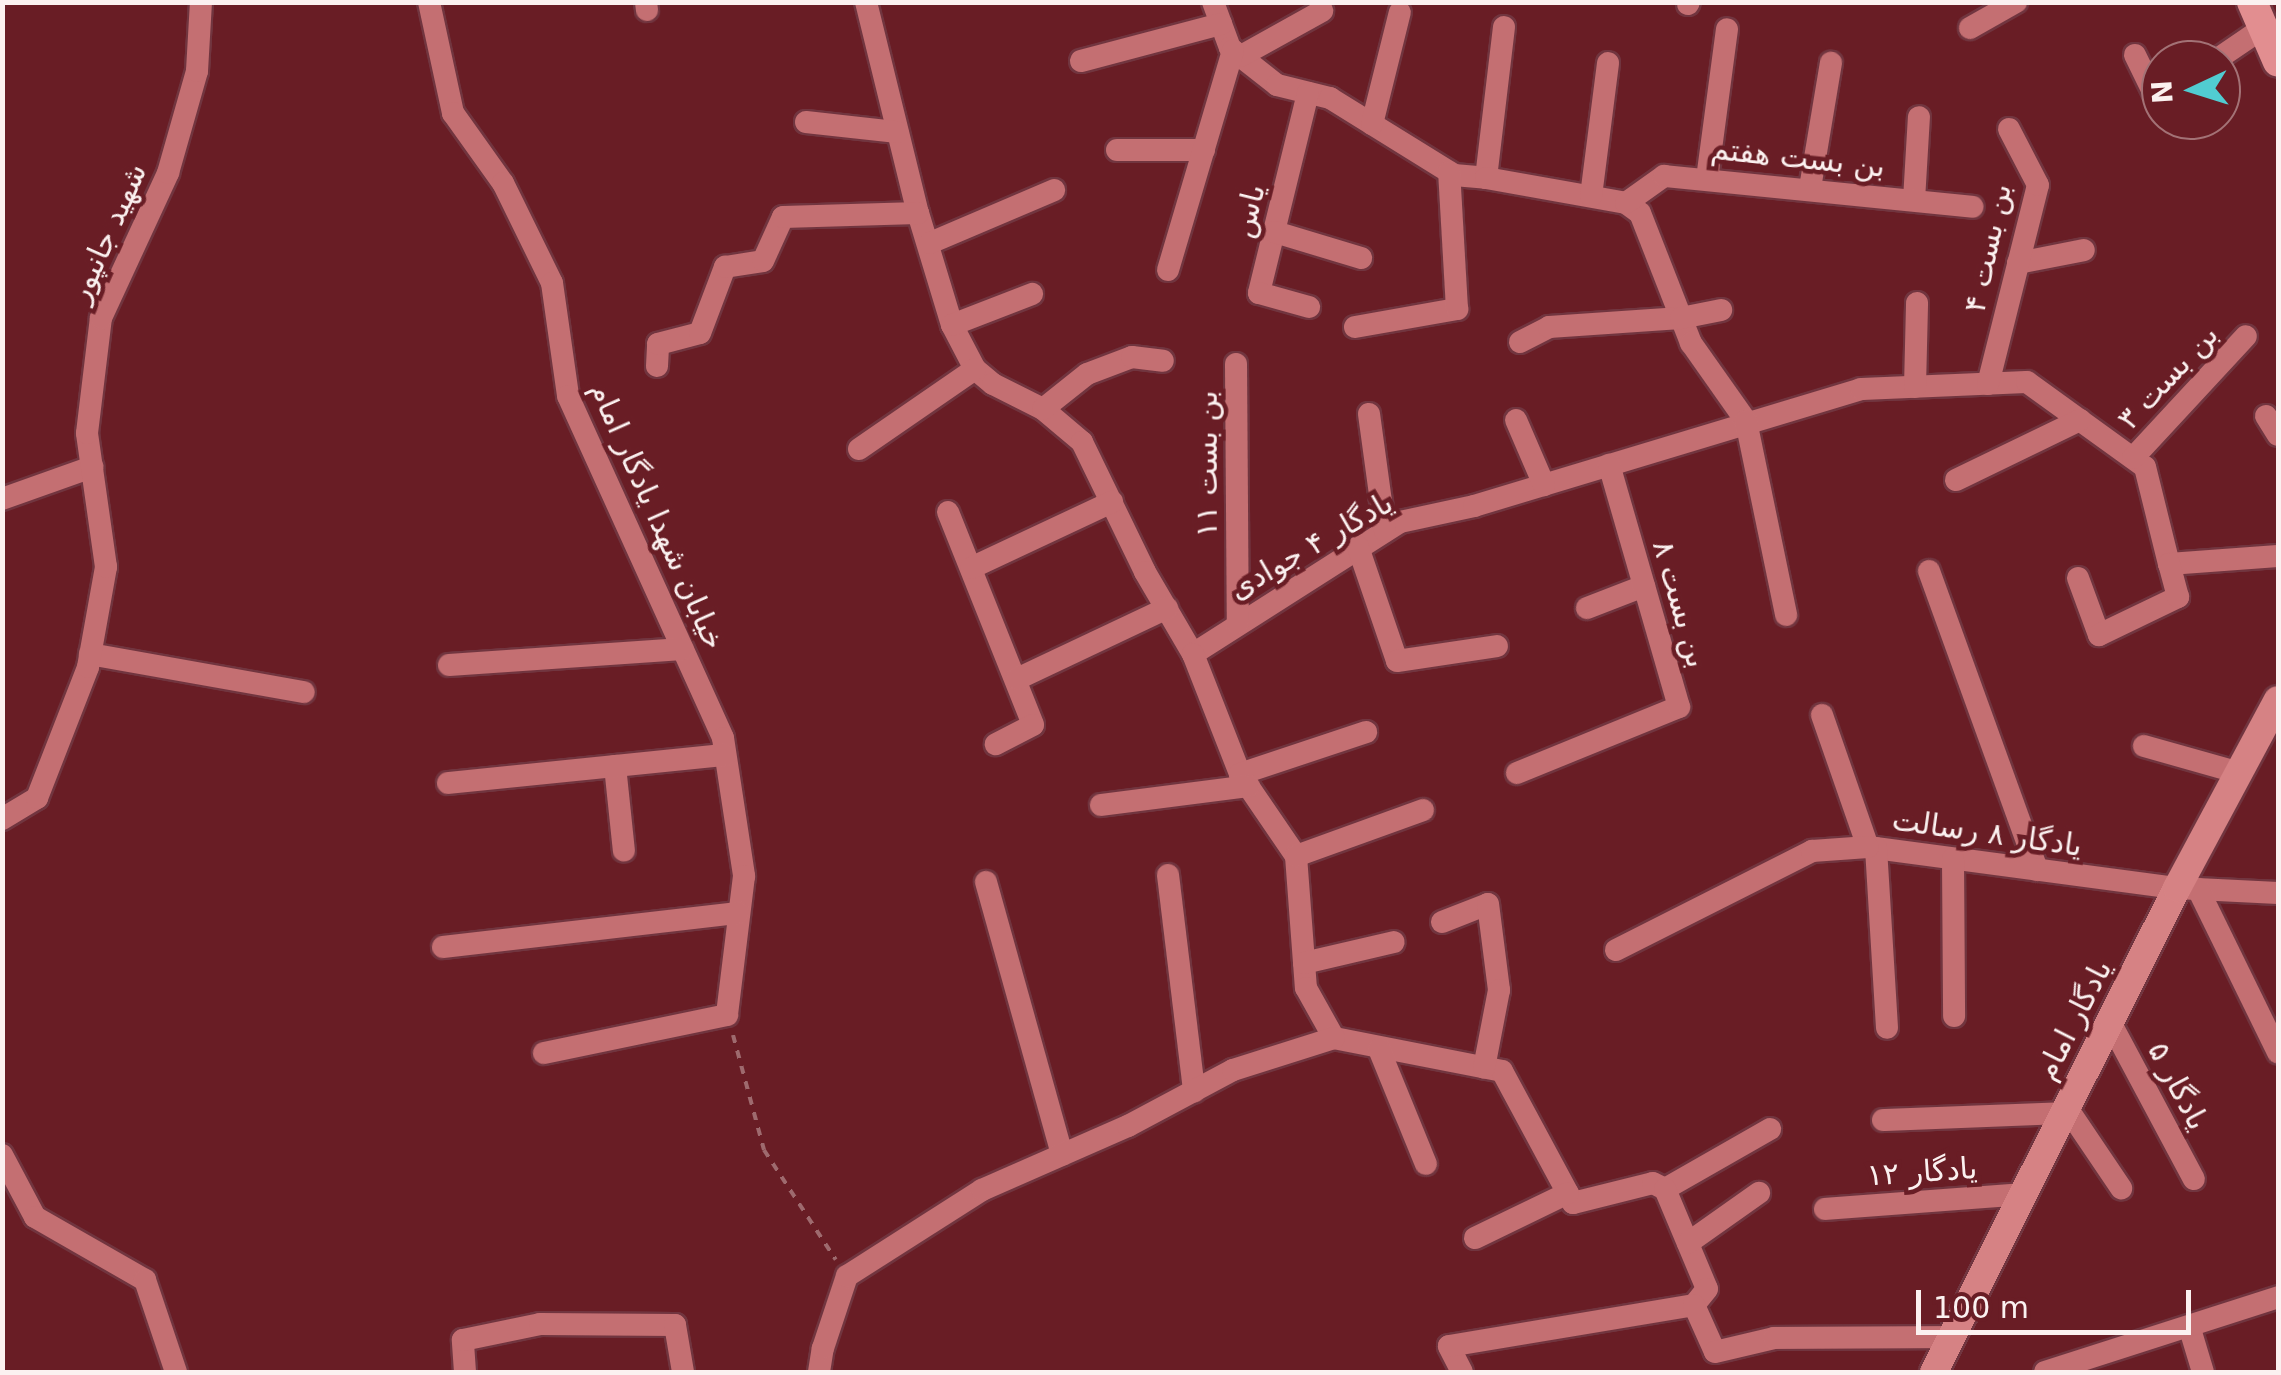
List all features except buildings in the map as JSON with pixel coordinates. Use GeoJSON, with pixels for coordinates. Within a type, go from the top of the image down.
{"type":"FeatureCollection","features":[{"type":"Feature","properties":{"kind":"highway"},"geometry":{"type":"LineString","coordinates":[[2258,15],[2278,62]]}},
{"type":"Feature","properties":{"kind":"main road","name":"یادگار امام"},"geometry":{"type":"LineString","coordinates":[[1934,1372],[2110,1022],[2188,889],[2240,772],[2278,700]]}},
{"type":"Feature","properties":{"kind":"street","name":"شهید جانپور"},"geometry":{"type":"LineString","coordinates":[[2,819],[37,798],[90,654],[106,566],[87,433],[100,318],[168,173],[197,71],[201,2]]}},
{"type":"Feature","properties":{"kind":"street","name":"خیابان شهدا یادگار امام"},"geometry":{"type":"LineString","coordinates":[[428,2],[454,113],[503,183],[552,283],[568,396],[722,738],[744,876],[727,1015]]}},
{"type":"Feature","properties":{"kind":"street"},"geometry":{"type":"LineString","coordinates":[[1970,28],[2016,2]]}},
{"type":"Feature","properties":{"kind":"street"},"geometry":{"type":"LineString","coordinates":[[873,4],[897,132],[952,325],[975,368],[993,384],[1043,409],[1082,442],[1193,654],[1245,780],[1296,856],[1306,988],[1334,1038]]}},
{"type":"Feature","properties":{"kind":"street"},"geometry":{"type":"LineString","coordinates":[[1168,270],[1237,53],[1322,11]]}},
{"type":"Feature","properties":{"kind":"street"},"geometry":{"type":"LineString","coordinates":[[1372,124],[1400,12]]}},
{"type":"Feature","properties":{"kind":"street"},"geometry":{"type":"LineString","coordinates":[[1081,61],[1217,13],[1237,53],[1276,85],[1330,98],[1450,172],[1626,202],[1640,213],[1692,344],[1746,421],[1786,615]]}},
{"type":"Feature","properties":{"kind":"street"},"geometry":{"type":"LineString","coordinates":[[2235,40],[2258,15]]}},
{"type":"Feature","properties":{"kind":"street"},"geometry":{"type":"LineString","coordinates":[[1486,178],[1504,27]]}},
{"type":"Feature","properties":{"kind":"street"},"geometry":{"type":"LineString","coordinates":[[1707,179],[1727,30]]}},
{"type":"Feature","properties":{"kind":"street"},"geometry":{"type":"LineString","coordinates":[[2135,55],[2141,67]]}},
{"type":"Feature","properties":{"kind":"street"},"geometry":{"type":"LineString","coordinates":[[1591,196],[1608,63]]}},
{"type":"Feature","properties":{"kind":"street"},"geometry":{"type":"LineString","coordinates":[[1810,188],[1831,63]]}},
{"type":"Feature","properties":{"kind":"street","name":"یاس"},"geometry":{"type":"LineString","coordinates":[[1308,93],[1260,292],[1309,307]]}},
{"type":"Feature","properties":{"kind":"street"},"geometry":{"type":"LineString","coordinates":[[1914,200],[1919,117]]}},
{"type":"Feature","properties":{"kind":"street"},"geometry":{"type":"LineString","coordinates":[[806,122],[897,132]]}},
{"type":"Feature","properties":{"kind":"street","name":"بن بست ۴"},"geometry":{"type":"LineString","coordinates":[[1988,384],[2038,185],[2009,129]]}},
{"type":"Feature","properties":{"kind":"street"},"geometry":{"type":"LineString","coordinates":[[1116,150],[1204,150]]}},
{"type":"Feature","properties":{"kind":"street"},"geometry":{"type":"LineString","coordinates":[[1355,327],[1456,309],[1450,172]]}},
{"type":"Feature","properties":{"kind":"street","name":"بن بست هفتم"},"geometry":{"type":"LineString","coordinates":[[1626,202],[1664,176],[1972,207]]}},
{"type":"Feature","properties":{"kind":"street"},"geometry":{"type":"LineString","coordinates":[[930,243],[1054,190]]}},
{"type":"Feature","properties":{"kind":"street"},"geometry":{"type":"LineString","coordinates":[[657,366],[658,344],[700,334],[725,267],[763,261],[783,216],[918,212]]}},
{"type":"Feature","properties":{"kind":"street"},"geometry":{"type":"LineString","coordinates":[[1274,232],[1362,258]]}},
{"type":"Feature","properties":{"kind":"street"},"geometry":{"type":"LineString","coordinates":[[2018,263],[2084,250]]}},
{"type":"Feature","properties":{"kind":"street"},"geometry":{"type":"LineString","coordinates":[[952,325],[1032,294]]}},
{"type":"Feature","properties":{"kind":"street"},"geometry":{"type":"LineString","coordinates":[[1915,387],[1917,303]]}},
{"type":"Feature","properties":{"kind":"street"},"geometry":{"type":"LineString","coordinates":[[1520,342],[1550,327],[1682,318],[1721,310]]}},
{"type":"Feature","properties":{"kind":"street","name":"بن بست ۳"},"geometry":{"type":"LineString","coordinates":[[2133,458],[2246,336]]}},
{"type":"Feature","properties":{"kind":"street"},"geometry":{"type":"LineString","coordinates":[[1043,409],[1087,374],[1132,357],[1163,361]]}},
{"type":"Feature","properties":{"kind":"street","name":"بن بست ۱۱"},"geometry":{"type":"LineString","coordinates":[[1236,364],[1238,623]]}},
{"type":"Feature","properties":{"kind":"street"},"geometry":{"type":"LineString","coordinates":[[859,449],[975,368]]}},
{"type":"Feature","properties":{"kind":"street","name":"یادگار ۴ جوادی"},"geometry":{"type":"LineString","coordinates":[[1193,654],[1400,522],[1544,486],[1860,389],[2027,382],[2145,466],[2169,564]]}},
{"type":"Feature","properties":{"kind":"street"},"geometry":{"type":"LineString","coordinates":[[1369,414],[1385,530]]}},
{"type":"Feature","properties":{"kind":"street"},"geometry":{"type":"LineString","coordinates":[[1516,420],[1544,486]]}},
{"type":"Feature","properties":{"kind":"street"},"geometry":{"type":"LineString","coordinates":[[1956,480],[2080,420]]}},
{"type":"Feature","properties":{"kind":"street","name":"بن بست ۸"},"geometry":{"type":"LineString","coordinates":[[1517,773],[1679,707],[1609,465]]}},
{"type":"Feature","properties":{"kind":"street"},"geometry":{"type":"LineString","coordinates":[[2,499],[92,467]]}},
{"type":"Feature","properties":{"kind":"street"},"geometry":{"type":"LineString","coordinates":[[970,568],[1112,502]]}},
{"type":"Feature","properties":{"kind":"street"},"geometry":{"type":"LineString","coordinates":[[948,512],[1033,725],[996,744]]}},
{"type":"Feature","properties":{"kind":"street"},"geometry":{"type":"LineString","coordinates":[[1358,546],[1397,661],[1497,646]]}},
{"type":"Feature","properties":{"kind":"street"},"geometry":{"type":"LineString","coordinates":[[2078,578],[2099,635],[2178,597],[2169,564],[2278,556]]}},
{"type":"Feature","properties":{"kind":"street"},"geometry":{"type":"LineString","coordinates":[[1929,571],[2037,870]]}},
{"type":"Feature","properties":{"kind":"street"},"geometry":{"type":"LineString","coordinates":[[1586,608],[1644,586]]}},
{"type":"Feature","properties":{"kind":"street"},"geometry":{"type":"LineString","coordinates":[[1017,679],[1167,608]]}},
{"type":"Feature","properties":{"kind":"street"},"geometry":{"type":"LineString","coordinates":[[448,665],[682,649]]}},
{"type":"Feature","properties":{"kind":"street"},"geometry":{"type":"LineString","coordinates":[[90,654],[304,692]]}},
{"type":"Feature","properties":{"kind":"street","name":"یادگار ۸ رسالت"},"geometry":{"type":"LineString","coordinates":[[1822,715],[1872,848],[2188,889],[2278,893]]}},
{"type":"Feature","properties":{"kind":"street"},"geometry":{"type":"LineString","coordinates":[[1101,805],[1245,780],[1366,732]]}},
{"type":"Feature","properties":{"kind":"street"},"geometry":{"type":"LineString","coordinates":[[2144,746],[2240,772]]}},
{"type":"Feature","properties":{"kind":"street"},"geometry":{"type":"LineString","coordinates":[[448,783],[725,754]]}},
{"type":"Feature","properties":{"kind":"street"},"geometry":{"type":"LineString","coordinates":[[616,766],[624,851]]}},
{"type":"Feature","properties":{"kind":"street"},"geometry":{"type":"LineString","coordinates":[[1296,856],[1423,810]]}},
{"type":"Feature","properties":{"kind":"street"},"geometry":{"type":"LineString","coordinates":[[1616,950],[1798,857],[1812,852],[1872,848],[1887,1028]]}},
{"type":"Feature","properties":{"kind":"street"},"geometry":{"type":"LineString","coordinates":[[1954,859],[1954,1016]]}},
{"type":"Feature","properties":{"kind":"street"},"geometry":{"type":"LineString","coordinates":[[1168,875],[1194,1091]]}},
{"type":"Feature","properties":{"kind":"street"},"geometry":{"type":"LineString","coordinates":[[986,882],[1062,1156]]}},
{"type":"Feature","properties":{"kind":"street"},"geometry":{"type":"LineString","coordinates":[[2188,889],[2278,1052]]}},
{"type":"Feature","properties":{"kind":"street"},"geometry":{"type":"LineString","coordinates":[[1442,922],[1488,904],[1499,990],[1484,1068]]}},
{"type":"Feature","properties":{"kind":"street"},"geometry":{"type":"LineString","coordinates":[[443,947],[738,914]]}},
{"type":"Feature","properties":{"kind":"street"},"geometry":{"type":"LineString","coordinates":[[1304,964],[1394,942]]}},
{"type":"Feature","properties":{"kind":"street"},"geometry":{"type":"LineString","coordinates":[[548,1054],[727,1015]]}},
{"type":"Feature","properties":{"kind":"street","name":"یادگار ۵"},"geometry":{"type":"LineString","coordinates":[[2110,1022],[2194,1179]]}},
{"type":"Feature","properties":{"kind":"street"},"geometry":{"type":"LineString","coordinates":[[819,1372],[847,1276],[982,1190],[1062,1156],[1233,1070],[1334,1038],[1502,1070],[1573,1202],[1653,1183],[1665,1190],[1707,1289],[1694,1305],[1449,1346],[1462,1372]]}},
{"type":"Feature","properties":{"kind":"street"},"geometry":{"type":"LineString","coordinates":[[1380,1049],[1426,1164]]}},
{"type":"Feature","properties":{"kind":"street"},"geometry":{"type":"LineString","coordinates":[[1883,1120],[2066,1110],[2122,1188]]}},
{"type":"Feature","properties":{"kind":"street"},"geometry":{"type":"LineString","coordinates":[[1665,1190],[1770,1129]]}},
{"type":"Feature","properties":{"kind":"street"},"geometry":{"type":"LineString","coordinates":[[2,1155],[35,1217],[144,1280],[176,1372]]}},
{"type":"Feature","properties":{"kind":"street"},"geometry":{"type":"LineString","coordinates":[[1475,1238],[1568,1193]]}},
{"type":"Feature","properties":{"kind":"street"},"geometry":{"type":"LineString","coordinates":[[1688,1242],[1759,1193]]}},
{"type":"Feature","properties":{"kind":"street","name":"یادگار ۱۲"},"geometry":{"type":"LineString","coordinates":[[1826,1209],[2024,1194]]}},
{"type":"Feature","properties":{"kind":"street"},"geometry":{"type":"LineString","coordinates":[[2046,1372],[2089,1366],[2278,1297]]}},
{"type":"Feature","properties":{"kind":"street"},"geometry":{"type":"LineString","coordinates":[[1694,1305],[1716,1352],[1774,1338],[1952,1337]]}},
{"type":"Feature","properties":{"kind":"street"},"geometry":{"type":"LineString","coordinates":[[465,1372],[463,1340],[540,1324],[617,1324],[675,1325],[683,1372]]}},
{"type":"Feature","properties":{"kind":"street"},"geometry":{"type":"LineString","coordinates":[[2190,1328],[2203,1372]]}},
{"type":"Feature","properties":{"kind":"path"},"geometry":{"type":"LineString","coordinates":[[727,1015],[764,1150],[847,1276]]}}]}
